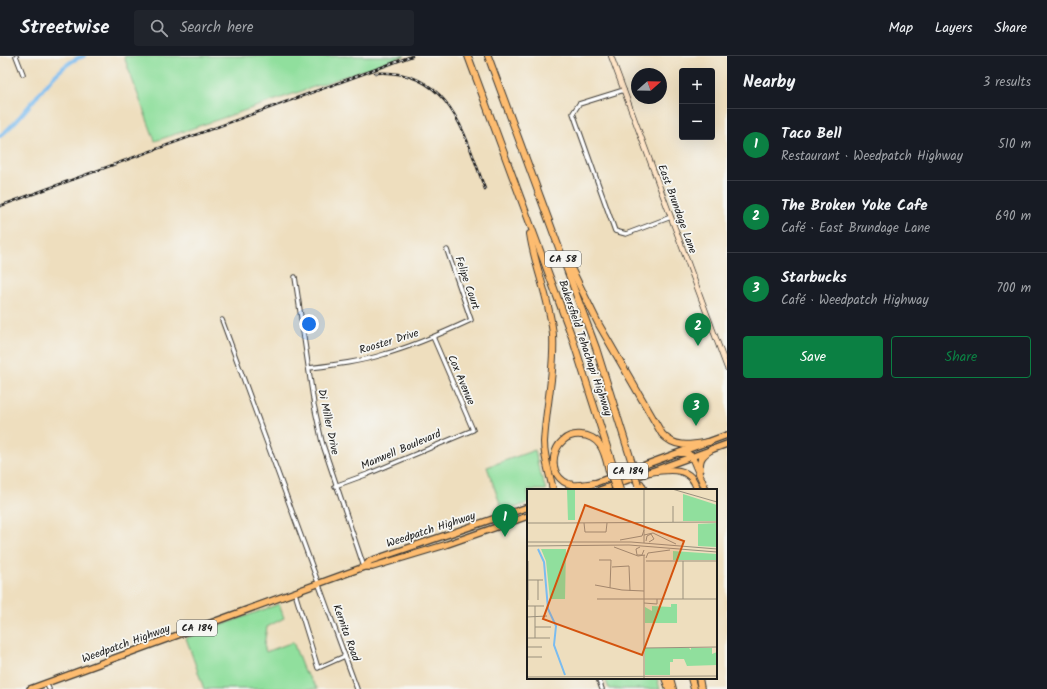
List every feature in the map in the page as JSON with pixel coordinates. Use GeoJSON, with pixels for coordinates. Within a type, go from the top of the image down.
{"type":"FeatureCollection","features":[{"type":"Feature","properties":{"kind":"highway","name":"Bakersfield Tehachapi Highway"},"geometry":{"type":"LineString","coordinates":[[468,56],[572,337],[612,470],[620,489]]}},
{"type":"Feature","properties":{"kind":"highway","name":"Bakersfield Tehachapi Highway"},"geometry":{"type":"LineString","coordinates":[[488,56],[596,348],[641,487]]}},
{"type":"Feature","properties":{"kind":"highway"},"geometry":{"type":"LineString","coordinates":[[533,178],[588,306],[662,434],[668,441],[677,445],[687,446],[709,442]]}},
{"type":"Feature","properties":{"kind":"highway"},"geometry":{"type":"LineString","coordinates":[[529,222],[531,241],[550,312],[553,335],[552,362],[544,442],[545,460],[556,489]]}},
{"type":"Feature","properties":{"kind":"highway"},"geometry":{"type":"LineString","coordinates":[[595,483],[571,485],[559,478],[554,468],[553,459],[556,449],[562,441],[570,436],[580,434],[593,439],[601,446],[612,470],[616,489]]}},
{"type":"Feature","properties":{"kind":"highway"},"geometry":{"type":"LineString","coordinates":[[701,474],[700,458],[712,449]]}},
{"type":"Feature","properties":{"kind":"highway"},"geometry":{"type":"LineString","coordinates":[[680,452],[687,453],[692,457],[701,474],[706,489]]}},
{"type":"Feature","properties":{"kind":"highway"},"geometry":{"type":"LineString","coordinates":[[650,472],[671,469],[682,470],[693,479],[697,489]]}},
{"type":"Feature","properties":{"kind":"highway"},"geometry":{"type":"LineString","coordinates":[[551,479],[553,489]]}},
{"type":"Feature","properties":{"kind":"highway"},"geometry":{"type":"LineString","coordinates":[[665,679],[669,689]]}},
{"type":"Feature","properties":{"kind":"highway"},"geometry":{"type":"LineString","coordinates":[[670,679],[673,689]]}},
{"type":"Feature","properties":{"kind":"highway"},"geometry":{"type":"LineString","coordinates":[[691,679],[694,689]]}},
{"type":"Feature","properties":{"kind":"highway"},"geometry":{"type":"LineString","coordinates":[[699,679],[701,689]]}},
{"type":"Feature","properties":{"kind":"main road","name":"East Brundage Lane"},"geometry":{"type":"LineString","coordinates":[[611,56],[727,368]]}},
{"type":"Feature","properties":{"kind":"main road","name":"CA 184"},"geometry":{"type":"LineString","coordinates":[[579,489],[727,435]]}},
{"type":"Feature","properties":{"kind":"main road","name":"CA 184"},"geometry":{"type":"LineString","coordinates":[[603,489],[727,444]]}},
{"type":"Feature","properties":{"kind":"main road","name":"Weedpatch Highway"},"geometry":{"type":"LineString","coordinates":[[364,567],[377,559],[527,507]]}},
{"type":"Feature","properties":{"kind":"main road","name":"Weedpatch Highway"},"geometry":{"type":"LineString","coordinates":[[30,689],[47,686],[364,567],[372,567],[430,550],[527,516]]}},
{"type":"Feature","properties":{"kind":"street"},"geometry":{"type":"LineString","coordinates":[[16,56],[23,74]]}},
{"type":"Feature","properties":{"kind":"street"},"geometry":{"type":"LineString","coordinates":[[624,90],[579,104],[573,113],[615,231],[626,234],[671,217]]}},
{"type":"Feature","properties":{"kind":"street","name":"Felipe Court"},"geometry":{"type":"LineString","coordinates":[[447,250],[471,320]]}},
{"type":"Feature","properties":{"kind":"street","name":"Di Miller Drive"},"geometry":{"type":"LineString","coordinates":[[295,277],[317,424],[335,486],[364,567]]}},
{"type":"Feature","properties":{"kind":"street","name":"Kernita Road"},"geometry":{"type":"LineString","coordinates":[[222,320],[357,689]]}},
{"type":"Feature","properties":{"kind":"street","name":"Rooster Drive"},"geometry":{"type":"LineString","coordinates":[[309,368],[384,355],[433,337],[471,320]]}},
{"type":"Feature","properties":{"kind":"street","name":"Cox Avenue"},"geometry":{"type":"LineString","coordinates":[[433,337],[473,430]]}},
{"type":"Feature","properties":{"kind":"street","name":"Manwell Boulevard"},"geometry":{"type":"LineString","coordinates":[[335,486],[473,430]]}},
{"type":"Feature","properties":{"kind":"street"},"geometry":{"type":"LineString","coordinates":[[294,593],[318,668],[345,656]]}},
{"type":"Feature","properties":{"kind":"street"},"geometry":{"type":"LineString","coordinates":[[598,679],[602,689]]}},
{"type":"Feature","properties":{"kind":"green space"},"geometry":{"type":"Polygon","coordinates":[[[405,56],[155,141],[124,57],[405,56]]]}},
{"type":"Feature","properties":{"kind":"green space"},"geometry":{"type":"Polygon","coordinates":[[[535,450],[538,466],[546,489],[527,489],[527,503],[503,512],[487,467],[535,450]]]}},
{"type":"Feature","properties":{"kind":"green space"},"geometry":{"type":"Polygon","coordinates":[[[279,604],[284,618],[267,627],[264,645],[266,652],[293,642],[303,669],[318,689],[204,689],[186,638],[279,604]]]}},
{"type":"Feature","properties":{"kind":"green space"},"geometry":{"type":"Polygon","coordinates":[[[605,679],[657,679],[660,689],[609,689],[605,679]]]}},
{"type":"Feature","properties":{"kind":"waterway"},"geometry":{"type":"LineString","coordinates":[[0,136],[20,116],[51,79],[73,61],[84,56]]}},
{"type":"Feature","properties":{"kind":"railway"},"geometry":{"type":"LineString","coordinates":[[0,206],[412,56]]}},
{"type":"Feature","properties":{"kind":"railway"},"geometry":{"type":"LineString","coordinates":[[375,73],[400,74],[421,81],[437,93],[450,108],[461,126],[485,189]]}},
{"type":"Feature","properties":{"kind":"place","name":"The Broken Yoke Cafe"},"geometry":{"type":"Point","coordinates":[698,346]}},
{"type":"Feature","properties":{"kind":"place","name":"Starbucks"},"geometry":{"type":"Point","coordinates":[696,426]}},
{"type":"Feature","properties":{"kind":"place","name":"Taco Bell"},"geometry":{"type":"Point","coordinates":[505,537]}}]}
